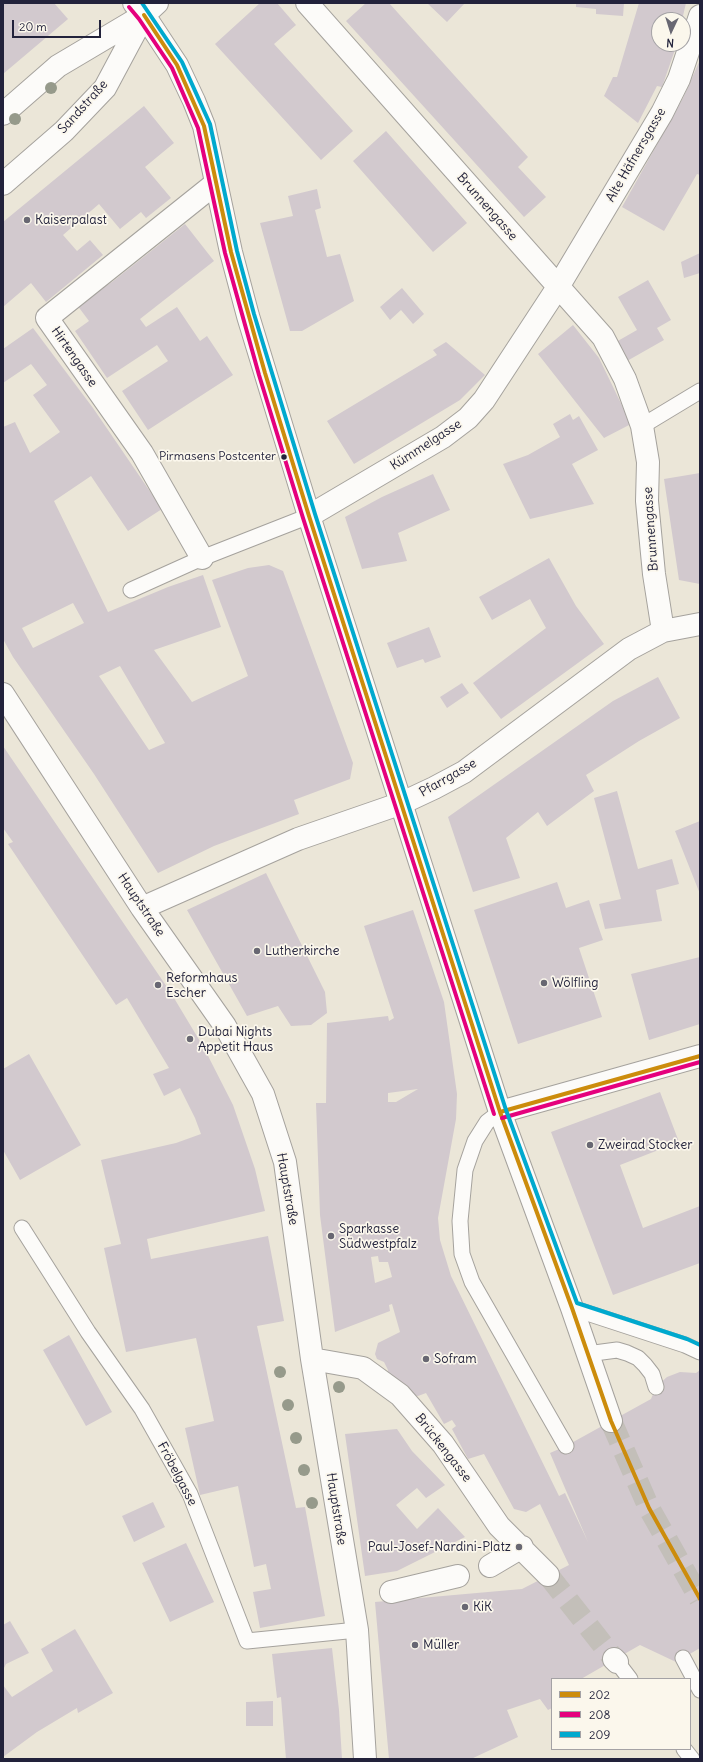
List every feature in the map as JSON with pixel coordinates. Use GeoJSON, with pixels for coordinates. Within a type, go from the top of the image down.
{"type":"FeatureCollection","features":[{"type":"Feature","properties":{"kind":"street","name":"Brunnengasse"},"geometry":{"type":"LineString","coordinates":[[307,3],[603,337],[625,379],[642,426],[648,462],[647,502],[663,631]]}},
{"type":"Feature","properties":{"kind":"street"},"geometry":{"type":"LineString","coordinates":[[3,114],[58,66],[145,7],[177,65],[194,101],[204,126],[231,252],[248,316],[309,516],[500,1112],[572,1308],[610,1421]]}},
{"type":"Feature","properties":{"kind":"street","name":"Sandstraße"},"geometry":{"type":"LineString","coordinates":[[3,184],[64,131],[105,88],[145,7]]}},
{"type":"Feature","properties":{"kind":"street","name":"Alte Häfnersgasse"},"geometry":{"type":"LineString","coordinates":[[558,288],[662,113],[678,79],[700,16]]}},
{"type":"Feature","properties":{"kind":"street","name":"Hirtengasse"},"geometry":{"type":"LineString","coordinates":[[202,558],[142,453],[47,318],[216,183]]}},
{"type":"Feature","properties":{"kind":"street","name":"Kümmelgasse"},"geometry":{"type":"LineString","coordinates":[[309,516],[443,437],[468,418],[484,400],[558,288]]}},
{"type":"Feature","properties":{"kind":"street","name":"Pfarrgasse"},"geometry":{"type":"LineString","coordinates":[[142,908],[298,839],[402,803],[434,788],[464,772],[629,649],[663,631],[700,624]]}},
{"type":"Feature","properties":{"kind":"street","name":"Hauptstraße"},"geometry":{"type":"LineString","coordinates":[[3,694],[142,908],[225,1026],[263,1094],[285,1162],[312,1359],[357,1630],[365,1759]]}},
{"type":"Feature","properties":{"kind":"street"},"geometry":{"type":"LineString","coordinates":[[500,1112],[700,1056]]}},
{"type":"Feature","properties":{"kind":"street","name":"Brückengasse"},"geometry":{"type":"LineString","coordinates":[[312,1359],[363,1368],[400,1395],[443,1444],[499,1526],[522,1547],[548,1575]]}},
{"type":"Feature","properties":{"kind":"street"},"geometry":{"type":"LineString","coordinates":[[490,1566],[522,1547]]}},
{"type":"Feature","properties":{"kind":"street"},"geometry":{"type":"LineString","coordinates":[[391,1592],[458,1576]]}},
{"type":"Feature","properties":{"kind":"lane"},"geometry":{"type":"LineString","coordinates":[[642,426],[700,392]]}},
{"type":"Feature","properties":{"kind":"lane"},"geometry":{"type":"LineString","coordinates":[[130,590],[202,558],[309,516]]}},
{"type":"Feature","properties":{"kind":"lane"},"geometry":{"type":"LineString","coordinates":[[500,1112],[487,1122],[475,1141],[465,1170],[460,1221],[462,1254],[472,1282],[566,1446]]}},
{"type":"Feature","properties":{"kind":"lane","name":"Fröbelgasse"},"geometry":{"type":"LineString","coordinates":[[22,1228],[88,1332],[142,1409],[190,1494],[247,1641],[357,1630]]}},
{"type":"Feature","properties":{"kind":"lane"},"geometry":{"type":"LineString","coordinates":[[572,1308],[685,1345],[700,1352]]}},
{"type":"Feature","properties":{"kind":"lane"},"geometry":{"type":"LineString","coordinates":[[587,1354],[617,1350],[638,1358],[646,1365],[652,1374],[656,1387]]}},
{"type":"Feature","properties":{"kind":"lane"},"geometry":{"type":"LineString","coordinates":[[683,1658],[700,1690]]}},
{"type":"Feature","properties":{"kind":"lane"},"geometry":{"type":"LineString","coordinates":[[685,1750],[692,1759]]}},
{"type":"Feature","properties":{"kind":"building"},"geometry":{"type":"Polygon","coordinates":[[[3,3],[54,3],[68,19],[3,74],[3,3]]]}},
{"type":"Feature","properties":{"kind":"building"},"geometry":{"type":"Polygon","coordinates":[[[260,3],[277,3],[296,25],[274,44],[353,131],[321,160],[215,44],[260,3]]]}},
{"type":"Feature","properties":{"kind":"building"},"geometry":{"type":"Polygon","coordinates":[[[366,3],[389,3],[528,157],[518,167],[546,197],[524,217],[346,21],[366,3]]]}},
{"type":"Feature","properties":{"kind":"building"},"geometry":{"type":"Polygon","coordinates":[[[427,3],[465,3],[447,22],[427,3]]]}},
{"type":"Feature","properties":{"kind":"building"},"geometry":{"type":"Polygon","coordinates":[[[576,3],[624,3],[623,16],[596,14],[596,9],[576,7],[576,3]]]}},
{"type":"Feature","properties":{"kind":"building"},"geometry":{"type":"Polygon","coordinates":[[[639,3],[686,3],[684,12],[651,12],[651,52],[674,52],[662,87],[657,86],[638,123],[604,96],[613,77],[617,77],[639,3]]]}},
{"type":"Feature","properties":{"kind":"building"},"geometry":{"type":"Polygon","coordinates":[[[700,60],[700,175],[697,174],[664,231],[622,207],[683,98],[700,60]]]}},
{"type":"Feature","properties":{"kind":"building"},"geometry":{"type":"Polygon","coordinates":[[[144,106],[174,143],[145,167],[171,198],[146,218],[141,212],[120,229],[99,204],[63,235],[77,251],[90,240],[103,255],[46,302],[31,283],[3,307],[3,222],[144,106]]]}},
{"type":"Feature","properties":{"kind":"building"},"geometry":{"type":"Polygon","coordinates":[[[386,131],[467,223],[433,252],[353,161],[386,131]]]}},
{"type":"Feature","properties":{"kind":"building"},"geometry":{"type":"Polygon","coordinates":[[[317,189],[321,208],[315,210],[327,257],[340,254],[354,301],[302,331],[290,331],[260,223],[293,216],[288,196],[317,189]]]}},
{"type":"Feature","properties":{"kind":"building"},"geometry":{"type":"Polygon","coordinates":[[[185,224],[214,261],[140,319],[146,327],[177,307],[200,341],[207,336],[233,375],[148,430],[122,391],[168,361],[157,345],[107,378],[75,331],[89,321],[77,305],[112,282],[185,224]]]}},
{"type":"Feature","properties":{"kind":"building"},"geometry":{"type":"Polygon","coordinates":[[[700,253],[700,273],[684,278],[681,262],[700,253]]]}},
{"type":"Feature","properties":{"kind":"building"},"geometry":{"type":"Polygon","coordinates":[[[648,280],[671,320],[657,328],[664,340],[627,361],[616,342],[637,330],[618,297],[648,280]]]}},
{"type":"Feature","properties":{"kind":"building"},"geometry":{"type":"Polygon","coordinates":[[[402,288],[424,314],[413,324],[401,310],[390,320],[380,307],[402,288]]]}},
{"type":"Feature","properties":{"kind":"building"},"geometry":{"type":"Polygon","coordinates":[[[573,325],[599,358],[631,424],[604,438],[538,354],[573,325]]]}},
{"type":"Feature","properties":{"kind":"building"},"geometry":{"type":"Polygon","coordinates":[[[33,328],[93,408],[162,509],[128,531],[91,476],[54,501],[108,612],[168,587],[203,575],[221,627],[154,650],[192,702],[248,676],[212,580],[248,568],[269,565],[283,571],[353,763],[350,779],[294,800],[299,814],[214,846],[158,873],[94,774],[13,657],[3,639],[3,427],[15,422],[30,453],[60,432],[33,395],[47,385],[31,364],[3,383],[3,349],[33,328]],[[73,603],[22,628],[33,648],[84,623],[73,603]],[[120,666],[99,676],[149,750],[165,743],[120,666]]]}},
{"type":"Feature","properties":{"kind":"building"},"geometry":{"type":"Polygon","coordinates":[[[446,342],[485,375],[460,400],[354,464],[327,421],[437,355],[433,350],[446,342]]]}},
{"type":"Feature","properties":{"kind":"building"},"geometry":{"type":"Polygon","coordinates":[[[570,414],[573,420],[579,416],[598,450],[572,464],[594,504],[530,519],[503,464],[528,455],[560,437],[553,424],[570,414]]]}},
{"type":"Feature","properties":{"kind":"building"},"geometry":{"type":"Polygon","coordinates":[[[700,473],[700,584],[679,580],[664,479],[700,473]]]}},
{"type":"Feature","properties":{"kind":"building"},"geometry":{"type":"Polygon","coordinates":[[[433,474],[450,510],[398,533],[407,561],[362,569],[345,517],[382,497],[433,474]]]}},
{"type":"Feature","properties":{"kind":"building"},"geometry":{"type":"Polygon","coordinates":[[[549,558],[576,606],[604,644],[501,719],[473,683],[546,628],[530,599],[492,620],[479,597],[549,558]]]}},
{"type":"Feature","properties":{"kind":"building"},"geometry":{"type":"Polygon","coordinates":[[[429,627],[441,657],[425,663],[423,659],[397,668],[387,643],[429,627]]]}},
{"type":"Feature","properties":{"kind":"building"},"geometry":{"type":"Polygon","coordinates":[[[658,677],[680,718],[639,741],[586,775],[594,791],[547,826],[538,812],[506,838],[520,878],[473,892],[448,817],[613,701],[658,677]]]}},
{"type":"Feature","properties":{"kind":"building"},"geometry":{"type":"Polygon","coordinates":[[[462,683],[469,693],[447,708],[440,697],[462,683]]]}},
{"type":"Feature","properties":{"kind":"building"},"geometry":{"type":"Polygon","coordinates":[[[3,746],[171,993],[204,1048],[233,1105],[255,1169],[265,1211],[147,1239],[151,1259],[268,1236],[284,1321],[257,1326],[296,1508],[305,1507],[325,1616],[260,1628],[253,1592],[271,1589],[266,1564],[254,1567],[238,1486],[200,1495],[185,1428],[214,1421],[196,1338],[126,1352],[104,1248],[121,1244],[101,1160],[176,1143],[201,1134],[180,1088],[164,1096],[153,1074],[169,1068],[127,998],[116,1005],[8,844],[13,842],[3,828],[3,746]]]}},
{"type":"Feature","properties":{"kind":"building"},"geometry":{"type":"Polygon","coordinates":[[[617,791],[638,869],[672,859],[679,884],[656,890],[662,921],[605,929],[599,904],[621,899],[594,798],[617,791]]]}},
{"type":"Feature","properties":{"kind":"building"},"geometry":{"type":"Polygon","coordinates":[[[700,821],[700,894],[675,831],[700,821]]]}},
{"type":"Feature","properties":{"kind":"building","name":"Lutherkirche"},"geometry":{"type":"Polygon","coordinates":[[[266,873],[325,992],[327,1013],[311,1025],[291,1026],[278,1006],[247,1016],[187,910],[266,873]]]}},
{"type":"Feature","properties":{"kind":"building","name":"Wölfling"},"geometry":{"type":"Polygon","coordinates":[[[557,882],[566,908],[589,900],[603,940],[579,948],[602,1017],[518,1044],[474,910],[557,882]]]}},
{"type":"Feature","properties":{"kind":"building"},"geometry":{"type":"Polygon","coordinates":[[[413,910],[444,1002],[457,1094],[456,1119],[438,1218],[440,1240],[451,1276],[559,1496],[565,1493],[588,1542],[550,1453],[566,1446],[651,1399],[656,1387],[667,1377],[680,1372],[696,1373],[700,1370],[700,1648],[676,1662],[640,1645],[583,1678],[551,1678],[551,1708],[548,1710],[540,1699],[507,1710],[518,1737],[471,1759],[389,1759],[375,1602],[522,1589],[569,1565],[540,1504],[526,1512],[514,1509],[484,1454],[468,1459],[452,1429],[456,1426],[452,1420],[444,1424],[426,1393],[418,1396],[409,1395],[386,1376],[388,1370],[384,1362],[377,1359],[375,1354],[378,1343],[400,1332],[392,1304],[389,1305],[390,1311],[335,1332],[320,1215],[316,1103],[326,1103],[327,1023],[388,1016],[389,1021],[394,1018],[364,926],[413,910]],[[418,1089],[388,1093],[388,1102],[396,1102],[418,1089]],[[378,1256],[371,1257],[375,1283],[392,1277],[388,1262],[379,1262],[378,1256]]]}},
{"type":"Feature","properties":{"kind":"building"},"geometry":{"type":"Polygon","coordinates":[[[700,957],[700,1024],[649,1040],[631,974],[700,957]]]}},
{"type":"Feature","properties":{"kind":"building"},"geometry":{"type":"Polygon","coordinates":[[[29,1054],[81,1145],[20,1180],[3,1150],[3,1069],[29,1054]]]}},
{"type":"Feature","properties":{"kind":"building"},"geometry":{"type":"Polygon","coordinates":[[[660,1092],[679,1142],[620,1165],[643,1228],[700,1206],[700,1263],[613,1295],[551,1132],[660,1092]]]}},
{"type":"Feature","properties":{"kind":"building"},"geometry":{"type":"Polygon","coordinates":[[[69,1335],[112,1412],[86,1426],[43,1350],[69,1335]]]}},
{"type":"Feature","properties":{"kind":"building"},"geometry":{"type":"Polygon","coordinates":[[[397,1429],[412,1451],[445,1485],[426,1498],[417,1488],[396,1505],[417,1529],[438,1508],[465,1537],[397,1571],[365,1576],[345,1434],[397,1429]]]}},
{"type":"Feature","properties":{"kind":"building"},"geometry":{"type":"Polygon","coordinates":[[[153,1502],[165,1527],[134,1542],[122,1516],[153,1502]]]}},
{"type":"Feature","properties":{"kind":"building"},"geometry":{"type":"Polygon","coordinates":[[[186,1543],[214,1602],[170,1622],[142,1563],[186,1543]]]}},
{"type":"Feature","properties":{"kind":"building"},"geometry":{"type":"Polygon","coordinates":[[[10,1621],[29,1653],[6,1664],[3,1670],[3,1625],[10,1621]]]}},
{"type":"Feature","properties":{"kind":"building"},"geometry":{"type":"Polygon","coordinates":[[[75,1629],[113,1693],[78,1713],[77,1708],[37,1732],[3,1757],[3,1685],[12,1697],[53,1671],[41,1649],[75,1629]]]}},
{"type":"Feature","properties":{"kind":"building"},"geometry":{"type":"Polygon","coordinates":[[[332,1648],[339,1710],[342,1759],[286,1759],[281,1697],[277,1698],[272,1654],[332,1648]]]}},
{"type":"Feature","properties":{"kind":"building"},"geometry":{"type":"Polygon","coordinates":[[[273,1701],[273,1726],[246,1726],[246,1702],[273,1701]]]}},
{"type":"Feature","properties":{"kind":"tunnel"},"geometry":{"type":"LineString","coordinates":[[611,1421],[649,1508],[700,1599]]}},
{"type":"Feature","properties":{"kind":"tunnel"},"geometry":{"type":"LineString","coordinates":[[548,1575],[614,1659]]}},
{"type":"Feature","properties":{"kind":"transit line","name":"209"},"geometry":{"type":"LineString","coordinates":[[142,3],[182,62],[210,124],[237,251],[254,314],[315,514],[506,1110],[577,1303],[687,1339],[700,1345]]}},
{"type":"Feature","properties":{"kind":"transit line","name":"208"},"geometry":{"type":"LineString","coordinates":[[129,7],[139,19],[172,68],[198,128],[225,253],[259,375],[303,518],[494,1114]]}},
{"type":"Feature","properties":{"kind":"transit line","name":"202"},"geometry":{"type":"LineString","coordinates":[[144,15],[177,65],[204,126],[231,252],[265,373],[309,516],[500,1112],[572,1308],[611,1421],[649,1508],[700,1599]]}},
{"type":"Feature","properties":{"kind":"transit line","name":"202"},"geometry":{"type":"LineString","coordinates":[[500,1112],[700,1056]]}},
{"type":"Feature","properties":{"kind":"transit line","name":"208"},"geometry":{"type":"LineString","coordinates":[[502,1118],[700,1062]]}},
{"type":"Feature","properties":{"kind":"place","name":"Kaiserpalast"},"geometry":{"type":"Point","coordinates":[27,220]}},
{"type":"Feature","properties":{"kind":"place","name":"Pirmasens Postcenter"},"geometry":{"type":"Point","coordinates":[284,457]}},
{"type":"Feature","properties":{"kind":"place","name":"Lutherkirche"},"geometry":{"type":"Point","coordinates":[257,951]}},
{"type":"Feature","properties":{"kind":"place","name":"Wölfling"},"geometry":{"type":"Point","coordinates":[544,983]}},
{"type":"Feature","properties":{"kind":"place","name":"Reformhaus Escher"},"geometry":{"type":"Point","coordinates":[158,985]}},
{"type":"Feature","properties":{"kind":"place","name":"Dubai Nights Appetit Haus"},"geometry":{"type":"Point","coordinates":[190,1039]}},
{"type":"Feature","properties":{"kind":"place","name":"Zweirad Stocker"},"geometry":{"type":"Point","coordinates":[590,1145]}},
{"type":"Feature","properties":{"kind":"place","name":"Sparkasse Südwestpfalz"},"geometry":{"type":"Point","coordinates":[331,1236]}},
{"type":"Feature","properties":{"kind":"place","name":"Sofram"},"geometry":{"type":"Point","coordinates":[426,1359]}},
{"type":"Feature","properties":{"kind":"place","name":"Paul-Josef-Nardini-Platz"},"geometry":{"type":"Point","coordinates":[519,1547]}},
{"type":"Feature","properties":{"kind":"place","name":"KiK"},"geometry":{"type":"Point","coordinates":[465,1607]}},
{"type":"Feature","properties":{"kind":"place","name":"Müller"},"geometry":{"type":"Point","coordinates":[415,1645]}}]}
